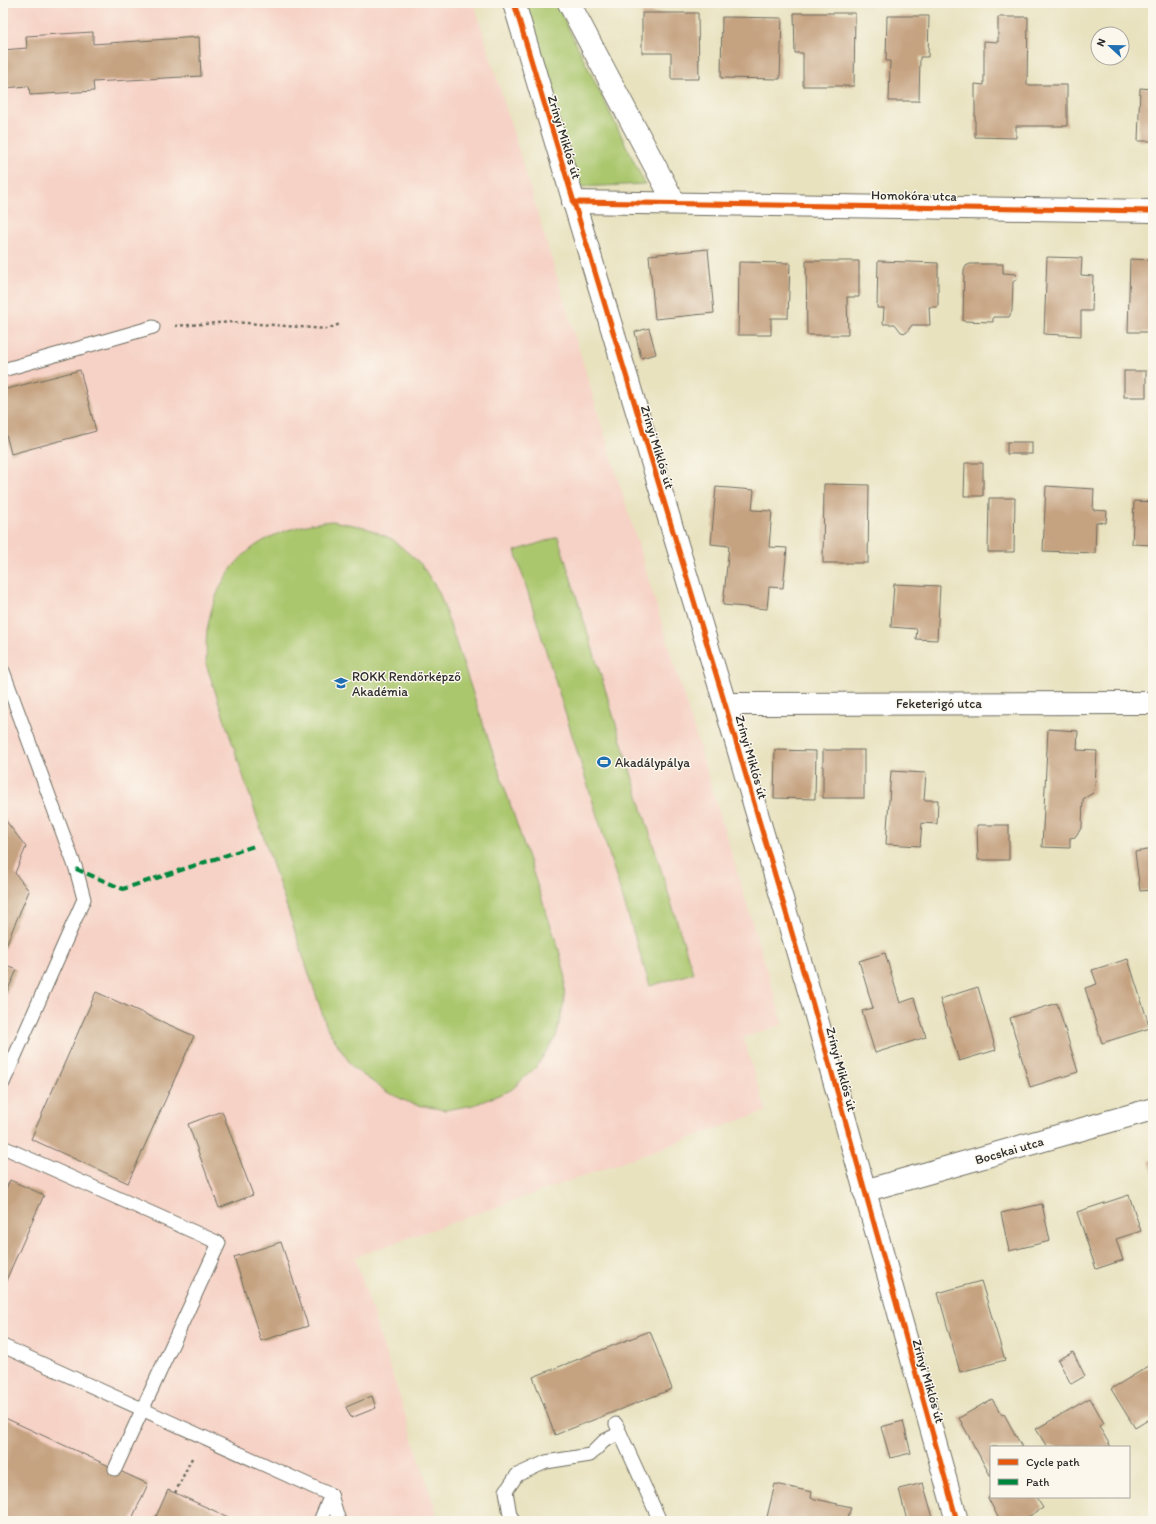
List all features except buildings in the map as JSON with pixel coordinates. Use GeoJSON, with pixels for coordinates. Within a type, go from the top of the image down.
{"type":"FeatureCollection","features":[{"type":"Feature","properties":{"kind":"street","name":"Zrínyi Miklós út"},"geometry":{"type":"LineString","coordinates":[[514,3],[725,704],[813,1005],[957,1521]]}},
{"type":"Feature","properties":{"kind":"street"},"geometry":{"type":"LineString","coordinates":[[569,3],[674,202]]}},
{"type":"Feature","properties":{"kind":"street","name":"Homokóra utca"},"geometry":{"type":"LineString","coordinates":[[573,202],[674,202],[1153,210]]}},
{"type":"Feature","properties":{"kind":"street","name":"Feketerigó utca"},"geometry":{"type":"LineString","coordinates":[[725,704],[1153,703]]}},
{"type":"Feature","properties":{"kind":"street","name":"Bocskai utca"},"geometry":{"type":"LineString","coordinates":[[864,1191],[1153,1109]]}},
{"type":"Feature","properties":{"kind":"lane"},"geometry":{"type":"LineString","coordinates":[[3,370],[153,327]]}},
{"type":"Feature","properties":{"kind":"lane"},"geometry":{"type":"LineString","coordinates":[[3,671],[76,869],[84,899],[3,1083]]}},
{"type":"Feature","properties":{"kind":"lane"},"geometry":{"type":"LineString","coordinates":[[3,1147],[219,1243],[144,1410],[115,1469]]}},
{"type":"Feature","properties":{"kind":"lane"},"geometry":{"type":"LineString","coordinates":[[3,1346],[332,1495]]}},
{"type":"Feature","properties":{"kind":"lane"},"geometry":{"type":"LineString","coordinates":[[514,1521],[510,1515],[506,1491],[517,1475],[546,1462],[590,1455],[618,1429],[660,1521]]}},
{"type":"Feature","properties":{"kind":"lane"},"geometry":{"type":"LineString","coordinates":[[320,1521],[332,1495]]}},
{"type":"Feature","properties":{"kind":"lane"},"geometry":{"type":"LineString","coordinates":[[332,1495],[338,1521]]}},
{"type":"Feature","properties":{"kind":"path"},"geometry":{"type":"LineString","coordinates":[[153,327],[232,322],[327,329],[340,324]]}},
{"type":"Feature","properties":{"kind":"path"},"geometry":{"type":"LineString","coordinates":[[175,1493],[202,1436]]}},
{"type":"Feature","properties":{"kind":"shaded area","name":"ROKK Rendőrképző Akadémia"},"geometry":{"type":"Polygon","coordinates":[[[3,3],[474,3],[783,1024],[743,1038],[766,1111],[355,1257],[439,1521],[3,1521],[3,3]]]}},
{"type":"Feature","properties":{"kind":"green space"},"geometry":{"type":"Polygon","coordinates":[[[524,3],[556,3],[645,184],[577,187],[524,3]]]}},
{"type":"Feature","properties":{"kind":"green space"},"geometry":{"type":"Polygon","coordinates":[[[332,521],[364,527],[392,539],[421,564],[439,592],[559,950],[565,974],[564,1002],[556,1037],[536,1067],[511,1090],[474,1105],[445,1110],[412,1104],[387,1092],[353,1068],[327,1028],[206,664],[207,630],[214,601],[224,581],[236,564],[250,550],[267,539],[287,530],[332,521]]]}},
{"type":"Feature","properties":{"kind":"green space","name":"Akadálypálya"},"geometry":{"type":"Polygon","coordinates":[[[558,537],[693,973],[650,986],[515,551],[558,537]]]}},
{"type":"Feature","properties":{"kind":"marked path"},"geometry":{"type":"LineString","coordinates":[[76,869],[123,889],[254,846]]}},
{"type":"Feature","properties":{"kind":"cycle path"},"geometry":{"type":"LineString","coordinates":[[514,3],[725,704],[813,1005],[957,1521]]}},
{"type":"Feature","properties":{"kind":"cycle path"},"geometry":{"type":"LineString","coordinates":[[573,202],[1153,211]]}},
{"type":"Feature","properties":{"kind":"place","name":"ROKK Rendőrképző Akadémia"},"geometry":{"type":"Point","coordinates":[341,683]}},
{"type":"Feature","properties":{"kind":"place","name":"Akadálypálya"},"geometry":{"type":"Point","coordinates":[604,762]}}]}
